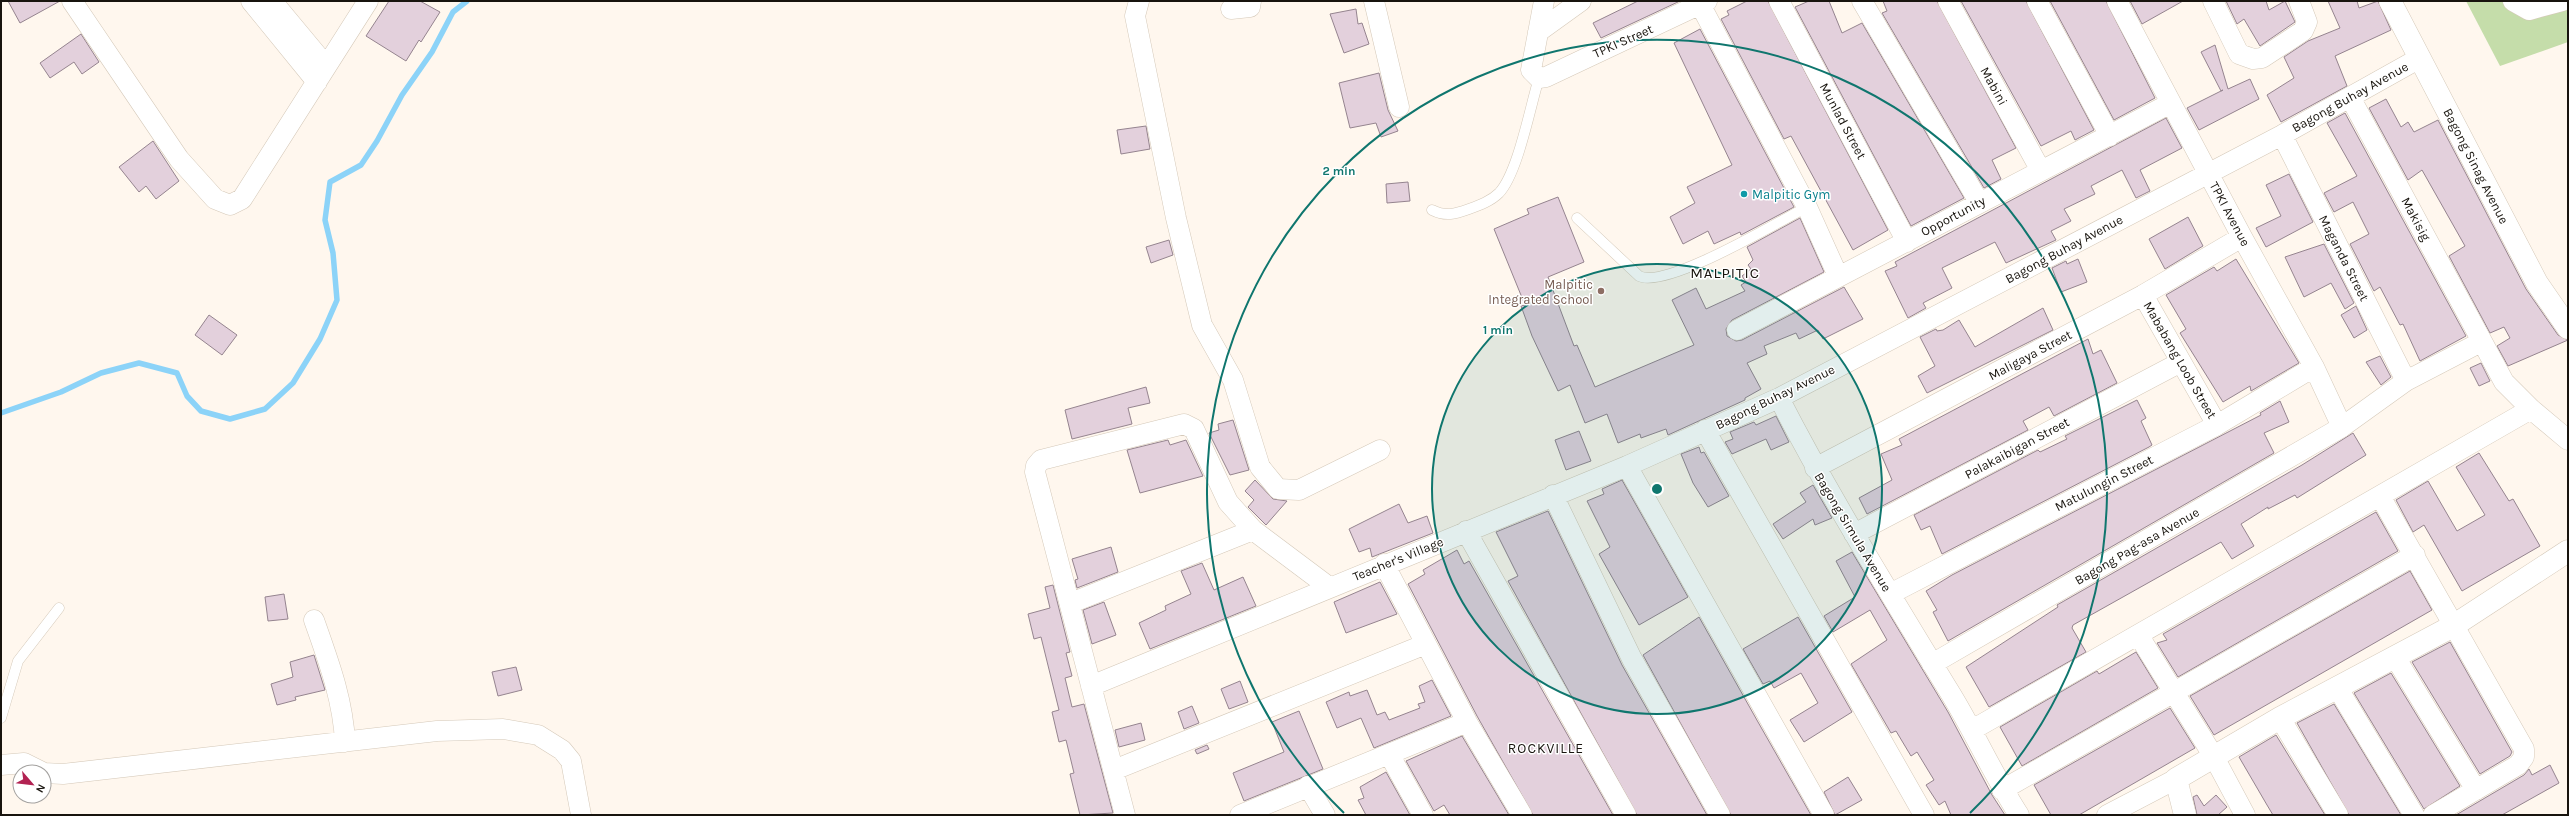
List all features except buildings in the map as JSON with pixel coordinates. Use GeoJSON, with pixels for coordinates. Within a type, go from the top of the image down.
{"type":"FeatureCollection","features":[{"type":"Feature","properties":{"kind":"street"},"geometry":{"type":"LineString","coordinates":[[72,1],[179,159],[215,199],[230,205],[242,199],[368,1]]}},
{"type":"Feature","properties":{"kind":"street"},"geometry":{"type":"LineString","coordinates":[[251,1],[321,74]]}},
{"type":"Feature","properties":{"kind":"street"},"geometry":{"type":"LineString","coordinates":[[272,1],[321,74]]}},
{"type":"Feature","properties":{"kind":"street"},"geometry":{"type":"LineString","coordinates":[[1139,1],[1135,16],[1176,218],[1202,325],[1233,380],[1260,467],[1278,489],[1299,490],[1380,450]]}},
{"type":"Feature","properties":{"kind":"street"},"geometry":{"type":"LineString","coordinates":[[1231,10],[1250,7],[1250,1]]}},
{"type":"Feature","properties":{"kind":"street"},"geometry":{"type":"LineString","coordinates":[[1374,1],[1399,107]]}},
{"type":"Feature","properties":{"kind":"street"},"geometry":{"type":"LineString","coordinates":[[1539,78],[1531,70],[1544,1]]}},
{"type":"Feature","properties":{"kind":"street"},"geometry":{"type":"LineString","coordinates":[[1538,32],[1581,1]]}},
{"type":"Feature","properties":{"kind":"street","name":"Munlad Street"},"geometry":{"type":"LineString","coordinates":[[1780,1],[1907,242]]}},
{"type":"Feature","properties":{"kind":"street"},"geometry":{"type":"LineString","coordinates":[[1862,1],[1978,202]]}},
{"type":"Feature","properties":{"kind":"street","name":"Mabini"},"geometry":{"type":"LineString","coordinates":[[1948,1],[2041,171]]}},
{"type":"Feature","properties":{"kind":"street"},"geometry":{"type":"LineString","coordinates":[[2037,1],[2110,136]]}},
{"type":"Feature","properties":{"kind":"street","name":"TPKI Avenue"},"geometry":{"type":"LineString","coordinates":[[2117,1],[2208,174],[2314,367],[2342,427]]}},
{"type":"Feature","properties":{"kind":"street"},"geometry":{"type":"LineString","coordinates":[[2213,1],[2239,54],[2253,59],[2262,58],[2304,31],[2307,22],[2299,1]]}},
{"type":"Feature","properties":{"kind":"street","name":"Bagong Sinag Avenue"},"geometry":{"type":"LineString","coordinates":[[2390,1],[2418,59],[2438,91],[2537,283],[2568,328]]}},
{"type":"Feature","properties":{"kind":"street"},"geometry":{"type":"LineString","coordinates":[[2513,1],[2529,10],[2562,1]]}},
{"type":"Feature","properties":{"kind":"street"},"geometry":{"type":"LineString","coordinates":[[1704,3],[1807,207],[1838,276]]}},
{"type":"Feature","properties":{"kind":"street","name":"TPKI Street"},"geometry":{"type":"LineString","coordinates":[[1539,78],[1546,78],[1704,3]]}},
{"type":"Feature","properties":{"kind":"street","name":"Bagong Buhay Avenue"},"geometry":{"type":"LineString","coordinates":[[1705,430],[1779,398],[2282,136],[2418,59]]}},
{"type":"Feature","properties":{"kind":"street","name":"Makisig"},"geometry":{"type":"LineString","coordinates":[[2350,97],[2481,342],[2504,382],[2531,409],[2568,440]]}},
{"type":"Feature","properties":{"kind":"street","name":"Opportunity"},"geometry":{"type":"LineString","coordinates":[[1737,330],[1838,276],[1907,242],[1978,202],[2110,136],[2171,103]]}},
{"type":"Feature","properties":{"kind":"street","name":"Maganda Street"},"geometry":{"type":"LineString","coordinates":[[2282,136],[2406,381]]}},
{"type":"Feature","properties":{"kind":"street","name":"Maligaya Street"},"geometry":{"type":"LineString","coordinates":[[1815,468],[2143,295],[2242,237]]}},
{"type":"Feature","properties":{"kind":"street","name":"Mababang Loob Street"},"geometry":{"type":"LineString","coordinates":[[2143,295],[2217,425]]}},
{"type":"Feature","properties":{"kind":"street","name":"Bagong Pag-asa Avenue"},"geometry":{"type":"LineString","coordinates":[[1932,664],[2342,427],[2406,381],[2481,342]]}},
{"type":"Feature","properties":{"kind":"street","name":"Palakaibigan Street"},"geometry":{"type":"LineString","coordinates":[[1854,534],[2181,362]]}},
{"type":"Feature","properties":{"kind":"street","name":"Matulungin Street"},"geometry":{"type":"LineString","coordinates":[[1890,594],[2217,425],[2314,367]]}},
{"type":"Feature","properties":{"kind":"street","name":"Bagong Simula Avenue"},"geometry":{"type":"LineString","coordinates":[[1779,398],[1815,468],[1972,730],[2002,790],[2019,815]]}},
{"type":"Feature","properties":{"kind":"street"},"geometry":{"type":"LineString","coordinates":[[1972,730],[2139,636],[2531,409]]}},
{"type":"Feature","properties":{"kind":"street"},"geometry":{"type":"LineString","coordinates":[[1126,815],[1091,686],[1071,603],[1035,472],[1036,466],[1041,460],[1184,424],[1194,429],[1228,502],[1253,530],[1329,587]]}},
{"type":"Feature","properties":{"kind":"street"},"geometry":{"type":"LineString","coordinates":[[1705,430],[1924,815]]}},
{"type":"Feature","properties":{"kind":"street","name":"Teacher's Village"},"geometry":{"type":"LineString","coordinates":[[1091,686],[1384,564],[1627,466],[1705,430]]}},
{"type":"Feature","properties":{"kind":"street"},"geometry":{"type":"LineString","coordinates":[[1627,466],[1824,815]]}},
{"type":"Feature","properties":{"kind":"street"},"geometry":{"type":"LineString","coordinates":[[1553,495],[1632,659],[1720,815]]}},
{"type":"Feature","properties":{"kind":"street"},"geometry":{"type":"LineString","coordinates":[[2380,496],[2415,555],[2453,626],[2524,749],[2524,756],[2518,765],[2433,815]]}},
{"type":"Feature","properties":{"kind":"street"},"geometry":{"type":"LineString","coordinates":[[1071,603],[1253,530]]}},
{"type":"Feature","properties":{"kind":"street"},"geometry":{"type":"LineString","coordinates":[[1466,531],[1626,815]]}},
{"type":"Feature","properties":{"kind":"street"},"geometry":{"type":"LineString","coordinates":[[2107,815],[2214,758],[2280,718],[2453,626],[2568,551]]}},
{"type":"Feature","properties":{"kind":"street"},"geometry":{"type":"LineString","coordinates":[[2002,790],[2174,694],[2415,555]]}},
{"type":"Feature","properties":{"kind":"street"},"geometry":{"type":"LineString","coordinates":[[1384,564],[1467,722],[1522,815]]}},
{"type":"Feature","properties":{"kind":"street"},"geometry":{"type":"LineString","coordinates":[[314,620],[330,664],[342,710],[345,742]]}},
{"type":"Feature","properties":{"kind":"street"},"geometry":{"type":"LineString","coordinates":[[2139,636],[2214,758],[2245,815]]}},
{"type":"Feature","properties":{"kind":"street"},"geometry":{"type":"LineString","coordinates":[[1114,770],[1426,644]]}},
{"type":"Feature","properties":{"kind":"street"},"geometry":{"type":"LineString","coordinates":[[2395,657],[2476,790]]}},
{"type":"Feature","properties":{"kind":"street"},"geometry":{"type":"LineString","coordinates":[[2338,688],[2414,815]]}},
{"type":"Feature","properties":{"kind":"street"},"geometry":{"type":"LineString","coordinates":[[2280,718],[2338,815]]}},
{"type":"Feature","properties":{"kind":"street"},"geometry":{"type":"LineString","coordinates":[[1240,815],[1467,722]]}},
{"type":"Feature","properties":{"kind":"street"},"geometry":{"type":"LineString","coordinates":[[52,773],[63,774],[437,731],[480,729],[516,730],[538,735],[562,750],[571,761],[581,815]]}},
{"type":"Feature","properties":{"kind":"street"},"geometry":{"type":"LineString","coordinates":[[1389,754],[1423,815]]}},
{"type":"Feature","properties":{"kind":"street"},"geometry":{"type":"LineString","coordinates":[[12,764],[26,764]]}},
{"type":"Feature","properties":{"kind":"street"},"geometry":{"type":"LineString","coordinates":[[1,765],[12,764]]}},
{"type":"Feature","properties":{"kind":"street"},"geometry":{"type":"LineString","coordinates":[[2176,779],[2185,815]]}},
{"type":"Feature","properties":{"kind":"street"},"geometry":{"type":"LineString","coordinates":[[1308,786],[1325,815]]}},
{"type":"Feature","properties":{"kind":"lane"},"geometry":{"type":"LineString","coordinates":[[1432,210],[1442,215],[1454,214],[1486,202],[1498,194],[1509,179],[1539,78]]}},
{"type":"Feature","properties":{"kind":"lane"},"geometry":{"type":"LineString","coordinates":[[1577,218],[1639,276],[1646,279],[1689,268],[1807,207]]}},
{"type":"Feature","properties":{"kind":"lane"},"geometry":{"type":"LineString","coordinates":[[1,718],[18,661],[58,608]]}},
{"type":"Feature","properties":{"kind":"green space"},"geometry":{"type":"Polygon","coordinates":[[[2466,1],[2568,1],[2568,42],[2500,66],[2466,1]]]}},
{"type":"Feature","properties":{"kind":"waterway"},"geometry":{"type":"LineString","coordinates":[[1,413],[61,392],[101,373],[139,363],[177,373],[187,396],[201,411],[230,419],[265,409],[293,383],[320,339],[337,300],[333,253],[325,220],[330,182],[361,165],[377,141],[402,95],[432,52],[453,12],[467,1]]}},
{"type":"Feature","properties":{"kind":"place","name":"Malpitic Gym"},"geometry":{"type":"Point","coordinates":[1744,194]}},
{"type":"Feature","properties":{"kind":"place","name":"Malpitic Integrated School"},"geometry":{"type":"Point","coordinates":[1601,291]}},
{"type":"Feature","properties":{"kind":"district","name":"MALPITIC"},"geometry":{"type":"Point","coordinates":[1725,273]}},
{"type":"Feature","properties":{"kind":"district","name":"ROCKVILLE"},"geometry":{"type":"Point","coordinates":[1546,748]}}]}
